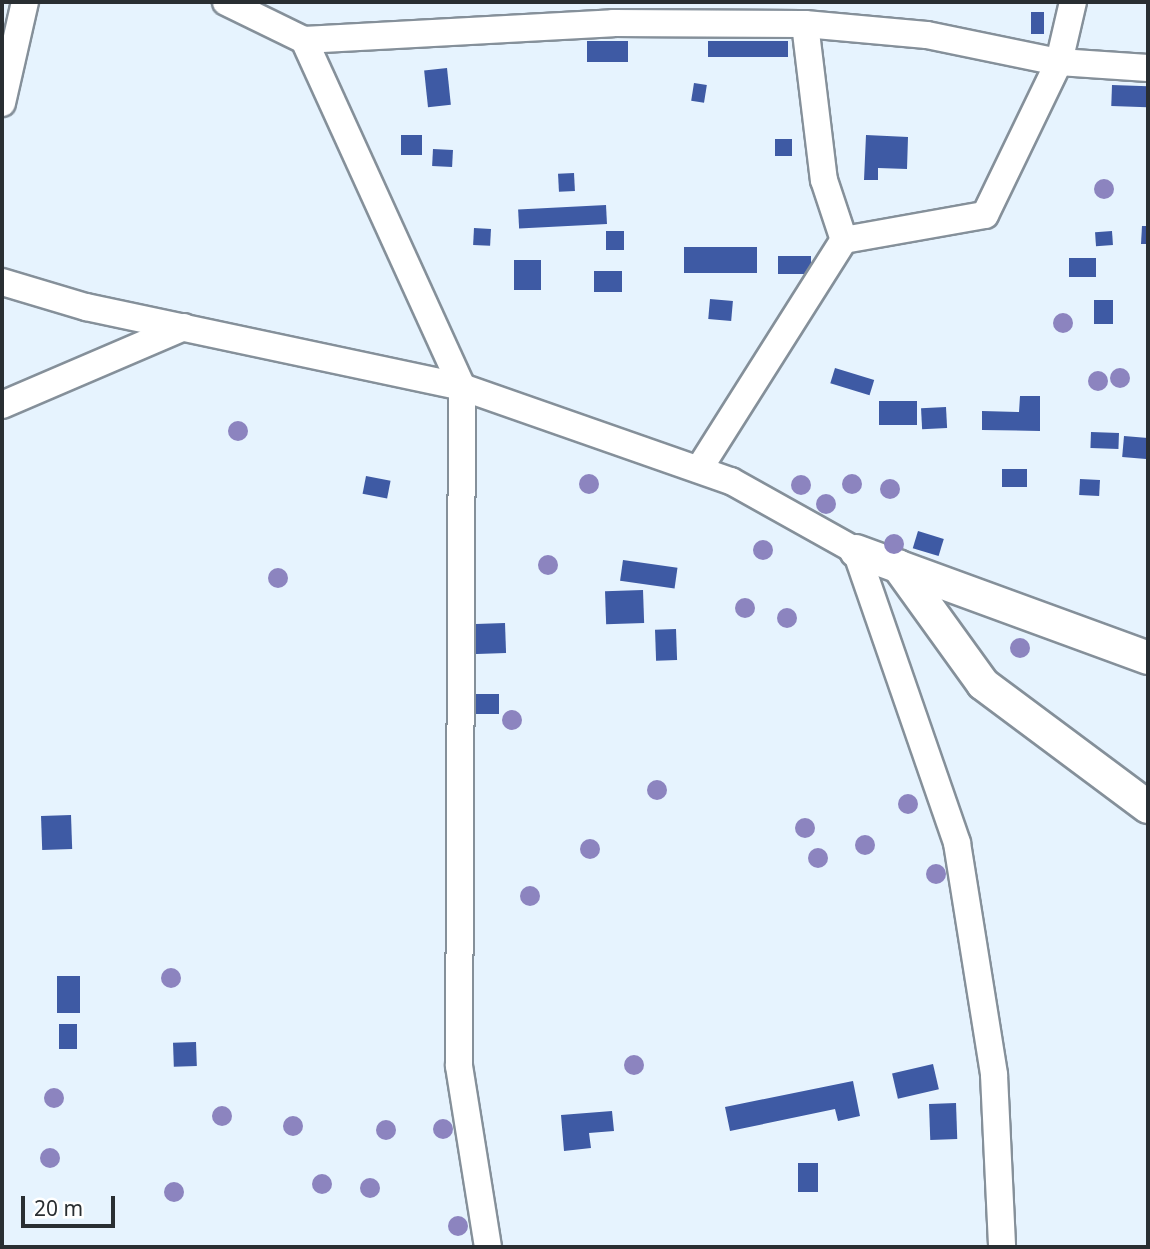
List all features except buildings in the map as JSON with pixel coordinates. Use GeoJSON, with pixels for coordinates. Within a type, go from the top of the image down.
{"type":"FeatureCollection","features":[{"type":"Feature","properties":{"kind":"street"},"geometry":{"type":"LineString","coordinates":[[2,103],[25,2]]}},
{"type":"Feature","properties":{"kind":"street"},"geometry":{"type":"LineString","coordinates":[[226,2],[304,40],[614,23],[805,24],[927,35],[1059,62],[1148,68]]}},
{"type":"Feature","properties":{"kind":"street"},"geometry":{"type":"LineString","coordinates":[[699,470],[844,240],[985,215],[1059,62],[1073,2]]}},
{"type":"Feature","properties":{"kind":"street"},"geometry":{"type":"LineString","coordinates":[[805,24],[824,180],[844,240]]}},
{"type":"Feature","properties":{"kind":"street"},"geometry":{"type":"LineString","coordinates":[[304,40],[462,387],[459,1066],[488,1247]]}},
{"type":"Feature","properties":{"kind":"street"},"geometry":{"type":"LineString","coordinates":[[2,282],[184,327],[462,387],[699,470],[856,551],[1148,658]]}},
{"type":"Feature","properties":{"kind":"street"},"geometry":{"type":"LineString","coordinates":[[2,405],[184,327]]}},
{"type":"Feature","properties":{"kind":"street"},"geometry":{"type":"LineString","coordinates":[[856,551],[957,843],[994,1074],[1002,1247]]}},
{"type":"Feature","properties":{"kind":"street"},"geometry":{"type":"LineString","coordinates":[[898,566],[983,684],[1148,807]]}}]}
